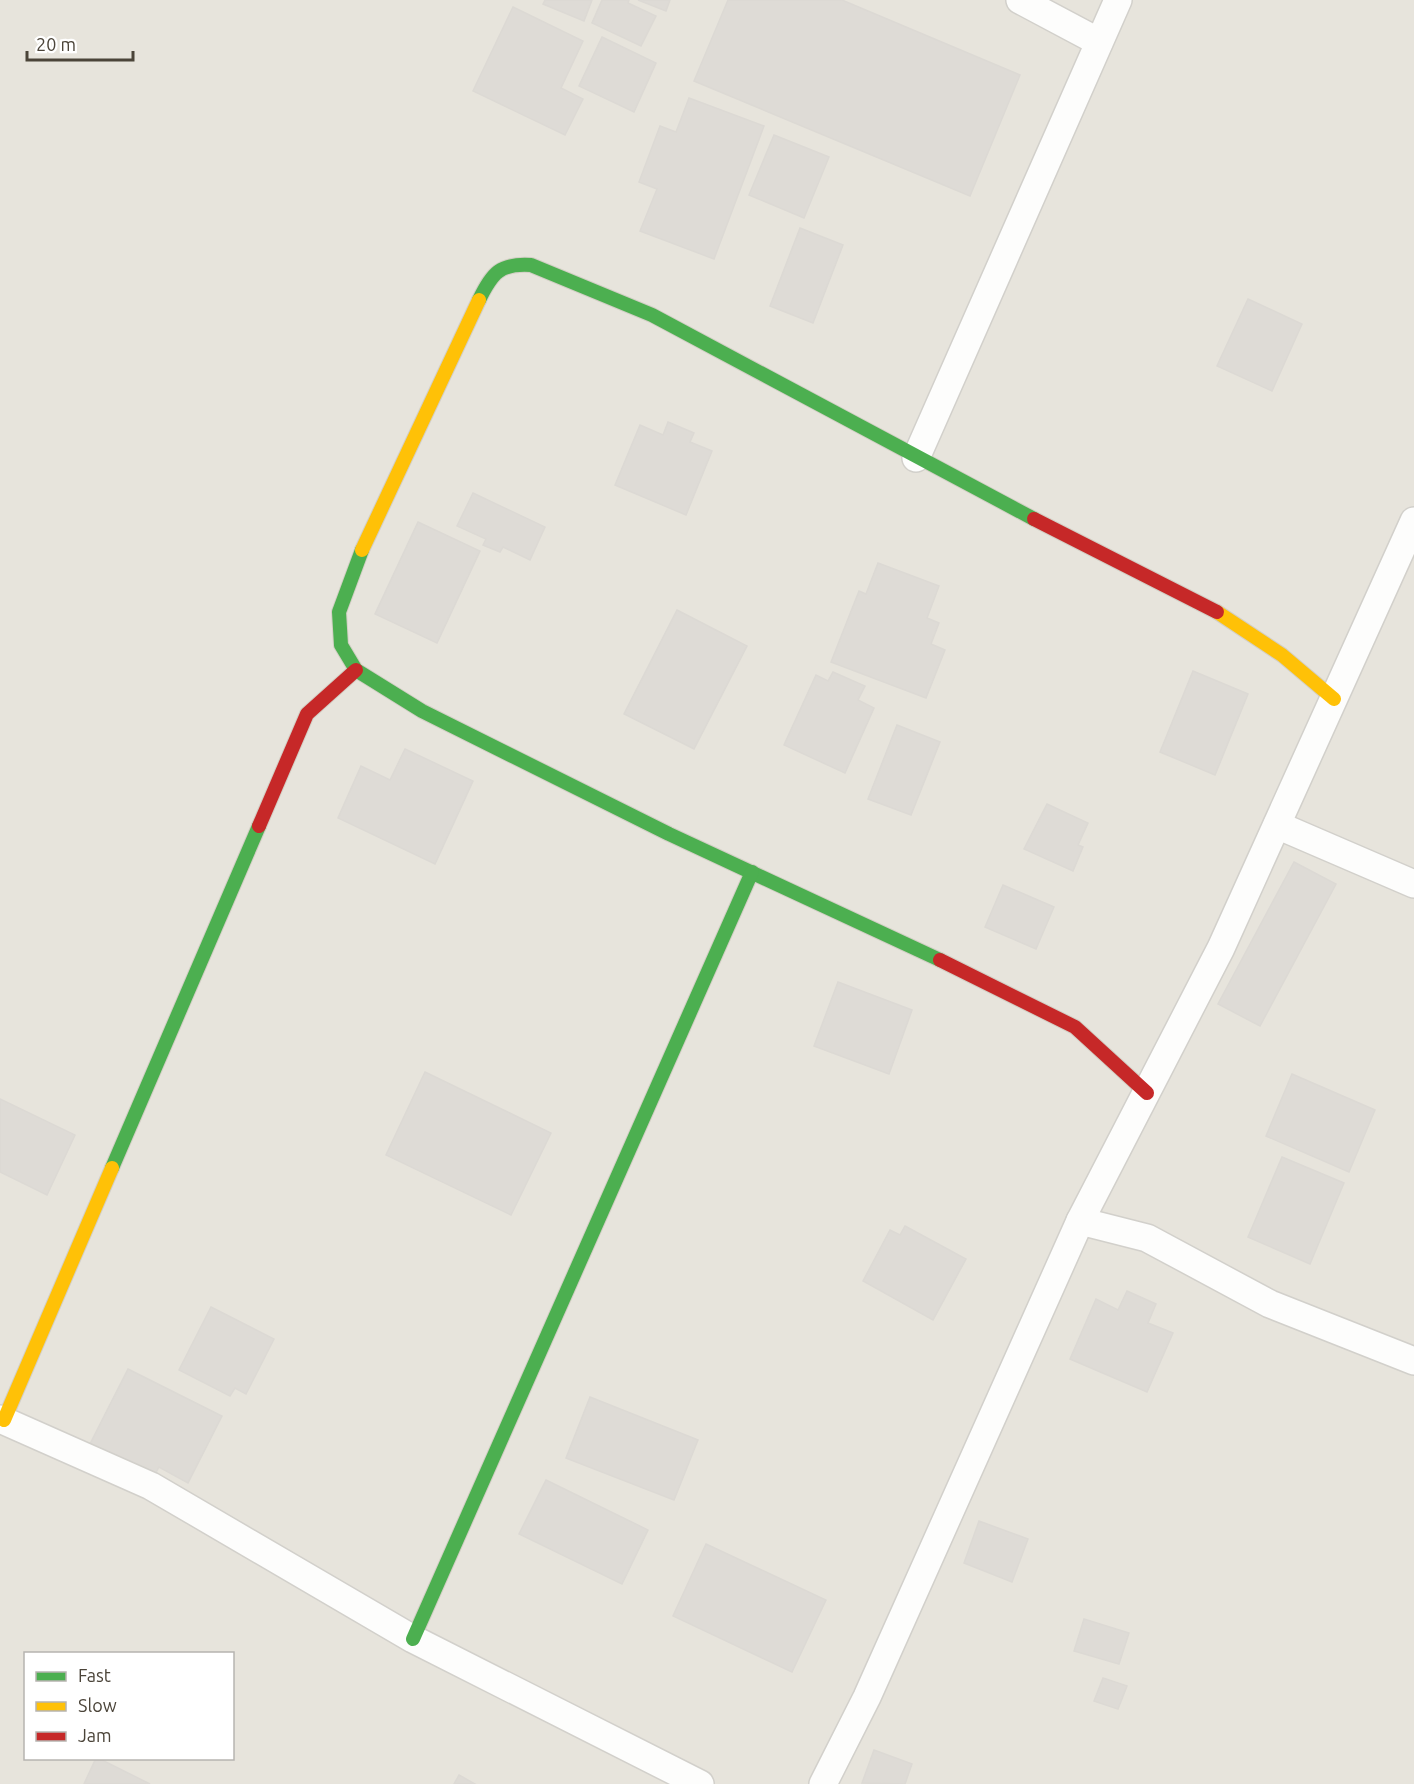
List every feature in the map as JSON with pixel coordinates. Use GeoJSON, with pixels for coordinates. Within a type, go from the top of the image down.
{"type":"FeatureCollection","features":[{"type":"Feature","properties":{"kind":"street"},"geometry":{"type":"LineString","coordinates":[[1020,0],[1099,42]]}},
{"type":"Feature","properties":{"kind":"street"},"geometry":{"type":"LineString","coordinates":[[916,458],[1119,0]]}},
{"type":"Feature","properties":{"kind":"street"},"geometry":{"type":"LineString","coordinates":[[1147,1093],[1075,1027],[669,834],[422,711],[356,670],[341,645],[339,612],[371,527],[491,274],[513,264],[531,265],[652,315],[916,458],[1214,610],[1282,655],[1334,699]]}},
{"type":"Feature","properties":{"kind":"street"},"geometry":{"type":"LineString","coordinates":[[823,1784],[867,1697],[1080,1221],[1221,948],[1414,521]]}},
{"type":"Feature","properties":{"kind":"street"},"geometry":{"type":"LineString","coordinates":[[356,670],[307,714],[2,1419],[151,1486],[413,1639],[700,1784]]}},
{"type":"Feature","properties":{"kind":"street"},"geometry":{"type":"LineString","coordinates":[[1277,825],[1414,884]]}},
{"type":"Feature","properties":{"kind":"street"},"geometry":{"type":"LineString","coordinates":[[413,1639],[752,872]]}},
{"type":"Feature","properties":{"kind":"street"},"geometry":{"type":"LineString","coordinates":[[1080,1221],[1147,1238],[1270,1304],[1414,1361]]}},
{"type":"Feature","properties":{"kind":"shaded area"},"geometry":{"type":"Polygon","coordinates":[[[0,0],[1414,0],[1414,1784],[0,1784],[0,0]]]}},
{"type":"Feature","properties":{"kind":"building"},"geometry":{"type":"Polygon","coordinates":[[[545,0],[592,0],[584,21],[543,4],[545,0]]]}},
{"type":"Feature","properties":{"kind":"building"},"geometry":{"type":"Polygon","coordinates":[[[602,0],[629,0],[628,3],[656,16],[641,46],[592,23],[602,0]]]}},
{"type":"Feature","properties":{"kind":"building"},"geometry":{"type":"Polygon","coordinates":[[[638,0],[670,0],[666,11],[638,0]]]}},
{"type":"Feature","properties":{"kind":"building"},"geometry":{"type":"Polygon","coordinates":[[[728,0],[842,0],[1020,75],[970,196],[694,81],[728,0]]]}},
{"type":"Feature","properties":{"kind":"building"},"geometry":{"type":"Polygon","coordinates":[[[513,7],[583,41],[561,88],[583,99],[565,135],[473,91],[513,7]]]}},
{"type":"Feature","properties":{"kind":"building"},"geometry":{"type":"Polygon","coordinates":[[[602,37],[656,63],[634,112],[579,86],[602,37]]]}},
{"type":"Feature","properties":{"kind":"building"},"geometry":{"type":"Polygon","coordinates":[[[689,98],[764,126],[714,259],[640,231],[657,189],[639,182],[660,126],[676,132],[689,98]]]}},
{"type":"Feature","properties":{"kind":"building"},"geometry":{"type":"Polygon","coordinates":[[[774,135],[829,157],[804,218],[749,195],[774,135]]]}},
{"type":"Feature","properties":{"kind":"building"},"geometry":{"type":"Polygon","coordinates":[[[800,228],[843,245],[813,323],[770,306],[800,228]]]}},
{"type":"Feature","properties":{"kind":"building"},"geometry":{"type":"Polygon","coordinates":[[[1248,299],[1302,324],[1272,391],[1217,366],[1248,299]]]}},
{"type":"Feature","properties":{"kind":"building"},"geometry":{"type":"Polygon","coordinates":[[[668,422],[694,433],[690,442],[712,451],[686,515],[615,485],[640,425],[663,435],[668,422]]]}},
{"type":"Feature","properties":{"kind":"building"},"geometry":{"type":"Polygon","coordinates":[[[473,493],[545,527],[530,560],[503,547],[500,552],[483,545],[486,539],[457,526],[473,493]]]}},
{"type":"Feature","properties":{"kind":"building"},"geometry":{"type":"Polygon","coordinates":[[[418,522],[480,551],[437,643],[375,614],[418,522]]]}},
{"type":"Feature","properties":{"kind":"building"},"geometry":{"type":"Polygon","coordinates":[[[878,563],[939,586],[927,618],[939,623],[931,644],[945,650],[926,698],[831,662],[859,591],[866,594],[878,563]]]}},
{"type":"Feature","properties":{"kind":"building"},"geometry":{"type":"Polygon","coordinates":[[[677,610],[747,646],[694,749],[624,714],[677,610]]]}},
{"type":"Feature","properties":{"kind":"building"},"geometry":{"type":"Polygon","coordinates":[[[1193,671],[1248,694],[1215,775],[1160,752],[1193,671]]]}},
{"type":"Feature","properties":{"kind":"building"},"geometry":{"type":"Polygon","coordinates":[[[833,672],[865,686],[858,700],[874,708],[845,773],[784,745],[816,675],[828,681],[833,672]]]}},
{"type":"Feature","properties":{"kind":"building"},"geometry":{"type":"Polygon","coordinates":[[[897,725],[940,742],[911,815],[868,799],[897,725]]]}},
{"type":"Feature","properties":{"kind":"building"},"geometry":{"type":"Polygon","coordinates":[[[405,749],[473,781],[435,864],[338,818],[361,766],[390,780],[405,749]]]}},
{"type":"Feature","properties":{"kind":"building"},"geometry":{"type":"Polygon","coordinates":[[[1047,804],[1088,823],[1078,845],[1083,847],[1073,871],[1024,849],[1047,804]]]}},
{"type":"Feature","properties":{"kind":"building"},"geometry":{"type":"Polygon","coordinates":[[[1294,862],[1336,884],[1260,1026],[1218,1004],[1294,862]]]}},
{"type":"Feature","properties":{"kind":"building"},"geometry":{"type":"Polygon","coordinates":[[[1003,885],[1054,907],[1036,949],[985,927],[1003,885]]]}},
{"type":"Feature","properties":{"kind":"building"},"geometry":{"type":"Polygon","coordinates":[[[838,982],[912,1010],[889,1074],[814,1046],[838,982]]]}},
{"type":"Feature","properties":{"kind":"building"},"geometry":{"type":"Polygon","coordinates":[[[425,1072],[551,1133],[511,1215],[386,1155],[425,1072]]]}},
{"type":"Feature","properties":{"kind":"building"},"geometry":{"type":"Polygon","coordinates":[[[1292,1074],[1375,1110],[1349,1172],[1266,1136],[1292,1074]]]}},
{"type":"Feature","properties":{"kind":"building"},"geometry":{"type":"Polygon","coordinates":[[[0,1099],[75,1135],[47,1195],[0,1172],[0,1099]]]}},
{"type":"Feature","properties":{"kind":"building"},"geometry":{"type":"Polygon","coordinates":[[[1282,1157],[1344,1183],[1310,1264],[1248,1237],[1282,1157]]]}},
{"type":"Feature","properties":{"kind":"building"},"geometry":{"type":"Polygon","coordinates":[[[905,1226],[966,1259],[933,1320],[863,1281],[890,1230],[900,1235],[905,1226]]]}},
{"type":"Feature","properties":{"kind":"building"},"geometry":{"type":"Polygon","coordinates":[[[1127,1291],[1156,1304],[1148,1323],[1173,1333],[1147,1392],[1070,1359],[1096,1299],[1118,1310],[1127,1291]]]}},
{"type":"Feature","properties":{"kind":"building"},"geometry":{"type":"Polygon","coordinates":[[[211,1307],[274,1339],[246,1394],[235,1388],[230,1396],[179,1370],[211,1307]]]}},
{"type":"Feature","properties":{"kind":"building"},"geometry":{"type":"Polygon","coordinates":[[[128,1369],[222,1416],[188,1483],[159,1467],[154,1476],[90,1444],[128,1369]]]}},
{"type":"Feature","properties":{"kind":"building"},"geometry":{"type":"Polygon","coordinates":[[[590,1397],[698,1440],[674,1500],[566,1458],[590,1397]]]}},
{"type":"Feature","properties":{"kind":"building"},"geometry":{"type":"Polygon","coordinates":[[[546,1480],[648,1530],[622,1584],[519,1534],[546,1480]]]}},
{"type":"Feature","properties":{"kind":"building"},"geometry":{"type":"Polygon","coordinates":[[[979,1521],[1028,1539],[1012,1582],[964,1563],[979,1521]]]}},
{"type":"Feature","properties":{"kind":"building"},"geometry":{"type":"Polygon","coordinates":[[[706,1544],[826,1600],[792,1672],[673,1616],[706,1544]]]}},
{"type":"Feature","properties":{"kind":"building"},"geometry":{"type":"Polygon","coordinates":[[[1084,1619],[1129,1633],[1119,1664],[1074,1651],[1084,1619]]]}},
{"type":"Feature","properties":{"kind":"building"},"geometry":{"type":"Polygon","coordinates":[[[1103,1678],[1127,1686],[1118,1709],[1094,1701],[1103,1678]]]}},
{"type":"Feature","properties":{"kind":"building"},"geometry":{"type":"Polygon","coordinates":[[[874,1750],[912,1764],[905,1784],[862,1783],[874,1750]]]}},
{"type":"Feature","properties":{"kind":"building"},"geometry":{"type":"Polygon","coordinates":[[[95,1760],[102,1760],[150,1784],[84,1784],[95,1760]]]}},
{"type":"Feature","properties":{"kind":"building"},"geometry":{"type":"Polygon","coordinates":[[[459,1775],[475,1784],[454,1784],[459,1775]]]}},
{"type":"Feature","properties":{"kind":"traffic: fast"},"geometry":{"type":"LineString","coordinates":[[479,300],[488,283],[498,272],[512,266],[531,265],[652,315],[1034,519]]}},
{"type":"Feature","properties":{"kind":"traffic: fast"},"geometry":{"type":"LineString","coordinates":[[362,550],[339,612],[341,645],[356,670],[422,711],[669,834],[940,960]]}},
{"type":"Feature","properties":{"kind":"traffic: fast"},"geometry":{"type":"LineString","coordinates":[[112,1168],[259,826]]}},
{"type":"Feature","properties":{"kind":"traffic: fast"},"geometry":{"type":"LineString","coordinates":[[413,1639],[752,872]]}},
{"type":"Feature","properties":{"kind":"traffic: slow"},"geometry":{"type":"LineString","coordinates":[[362,550],[479,300]]}},
{"type":"Feature","properties":{"kind":"traffic: slow"},"geometry":{"type":"LineString","coordinates":[[1217,612],[1282,655],[1334,699]]}},
{"type":"Feature","properties":{"kind":"traffic: slow"},"geometry":{"type":"LineString","coordinates":[[4,1420],[112,1168]]}},
{"type":"Feature","properties":{"kind":"traffic: jam"},"geometry":{"type":"LineString","coordinates":[[1034,519],[1217,612]]}},
{"type":"Feature","properties":{"kind":"traffic: jam"},"geometry":{"type":"LineString","coordinates":[[259,826],[307,714],[356,670]]}},
{"type":"Feature","properties":{"kind":"traffic: jam"},"geometry":{"type":"LineString","coordinates":[[940,960],[1075,1027],[1147,1093]]}}]}
